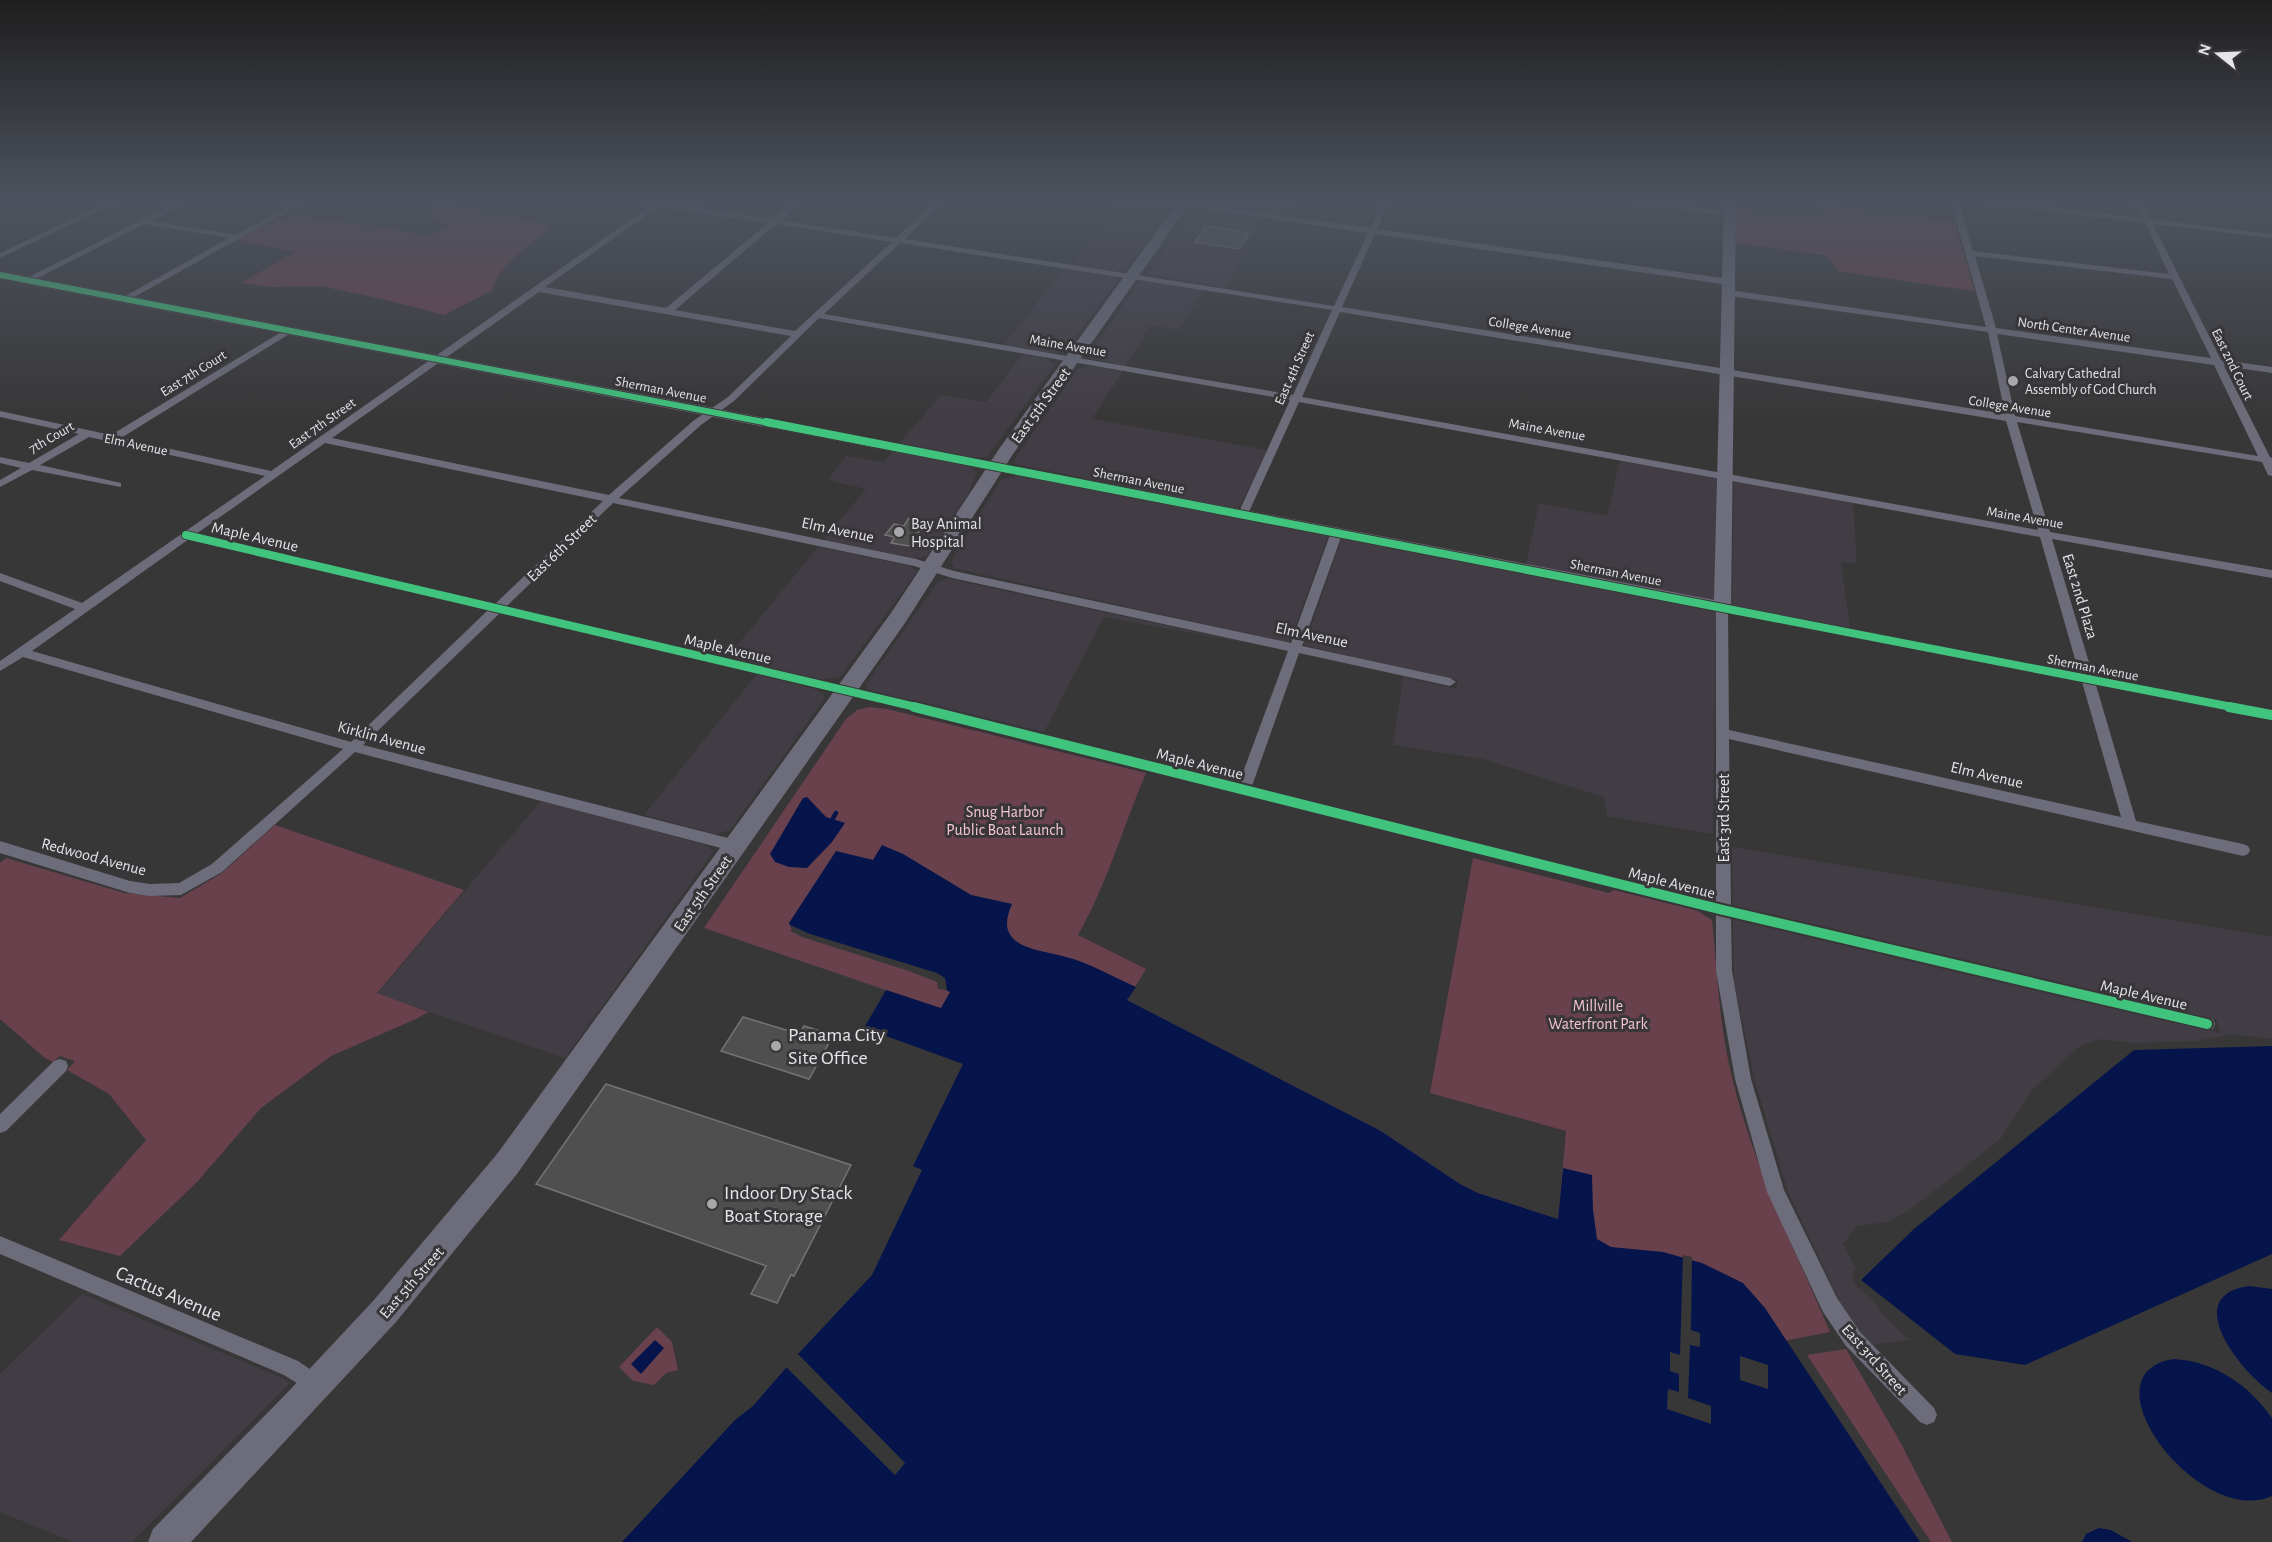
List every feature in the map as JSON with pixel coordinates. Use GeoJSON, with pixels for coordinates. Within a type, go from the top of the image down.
{"type":"FeatureCollection","features":[{"type":"Feature","properties":{"kind":"main road","name":"East 5th Street"},"geometry":{"type":"LineString","coordinates":[[166,1542],[318,1386],[386,1311],[481,1198],[537,1124],[933,568],[996,467],[1132,276]]}},
{"type":"Feature","properties":{"kind":"street"},"geometry":{"type":"LineString","coordinates":[[27,280],[39,274]]}},
{"type":"Feature","properties":{"kind":"street"},"geometry":{"type":"LineString","coordinates":[[124,299],[169,274]]}},
{"type":"Feature","properties":{"kind":"street","name":"East 7th Street"},"geometry":{"type":"LineString","coordinates":[[2,664],[559,274]]}},
{"type":"Feature","properties":{"kind":"street"},"geometry":{"type":"LineString","coordinates":[[667,312],[712,274]]}},
{"type":"Feature","properties":{"kind":"street","name":"East 6th Street"},"geometry":{"type":"LineString","coordinates":[[181,889],[217,868],[353,747],[610,500],[698,423],[732,399],[861,274]]}},
{"type":"Feature","properties":{"kind":"street","name":"College Avenue"},"geometry":{"type":"LineString","coordinates":[[1119,274],[2269,460]]}},
{"type":"Feature","properties":{"kind":"street","name":"East 4th Street"},"geometry":{"type":"LineString","coordinates":[[1243,514],[1353,274]]}},
{"type":"Feature","properties":{"kind":"street","name":"North Center Avenue"},"geometry":{"type":"LineString","coordinates":[[1648,274],[1992,331],[2272,370]]}},
{"type":"Feature","properties":{"kind":"street","name":"East 3rd Street"},"geometry":{"type":"LineString","coordinates":[[1729,274],[1722,607],[1723,910],[1724,971],[1728,998],[1743,1079],[1776,1192],[1830,1305],[1853,1339],[1927,1414]]}},
{"type":"Feature","properties":{"kind":"street","name":"East 2nd Plaza"},"geometry":{"type":"LineString","coordinates":[[1974,274],[1992,331],[2011,420],[2131,826]]}},
{"type":"Feature","properties":{"kind":"street"},"geometry":{"type":"LineString","coordinates":[[2149,274],[2175,277]]}},
{"type":"Feature","properties":{"kind":"street","name":"East 2nd Court"},"geometry":{"type":"LineString","coordinates":[[2174,274],[2217,363],[2269,460],[2272,473]]}},
{"type":"Feature","properties":{"kind":"street","name":"Sherman Avenue"},"geometry":{"type":"LineString","coordinates":[[0,275],[1337,532],[2272,715]]}},
{"type":"Feature","properties":{"kind":"street"},"geometry":{"type":"LineString","coordinates":[[538,289],[797,334]]}},
{"type":"Feature","properties":{"kind":"street","name":"Maine Avenue"},"geometry":{"type":"LineString","coordinates":[[817,315],[2272,574]]}},
{"type":"Feature","properties":{"kind":"street","name":"East 7th Court"},"geometry":{"type":"LineString","coordinates":[[112,439],[288,331]]}},
{"type":"Feature","properties":{"kind":"street","name":"Elm Avenue"},"geometry":{"type":"LineString","coordinates":[[0,414],[272,474]]}},
{"type":"Feature","properties":{"kind":"street","name":"7th Court"},"geometry":{"type":"LineString","coordinates":[[0,484],[87,434]]}},
{"type":"Feature","properties":{"kind":"street","name":"Elm Avenue"},"geometry":{"type":"LineString","coordinates":[[323,439],[933,568],[1450,682]]}},
{"type":"Feature","properties":{"kind":"street"},"geometry":{"type":"LineString","coordinates":[[0,460],[117,485]]}},
{"type":"Feature","properties":{"kind":"street"},"geometry":{"type":"LineString","coordinates":[[1244,789],[1337,532]]}},
{"type":"Feature","properties":{"kind":"street","name":"Maple Avenue"},"geometry":{"type":"LineString","coordinates":[[186,535],[846,691],[1723,910],[2207,1024]]}},
{"type":"Feature","properties":{"kind":"street"},"geometry":{"type":"LineString","coordinates":[[0,577],[84,608]]}},
{"type":"Feature","properties":{"kind":"street","name":"Kirklin Avenue"},"geometry":{"type":"LineString","coordinates":[[22,652],[353,747],[736,846]]}},
{"type":"Feature","properties":{"kind":"street","name":"Elm Avenue"},"geometry":{"type":"LineString","coordinates":[[1723,733],[2243,850]]}},
{"type":"Feature","properties":{"kind":"street","name":"Redwood Avenue"},"geometry":{"type":"LineString","coordinates":[[2,851],[130,887],[150,890],[181,889]]}},
{"type":"Feature","properties":{"kind":"street"},"geometry":{"type":"LineString","coordinates":[[0,1125],[60,1066]]}},
{"type":"Feature","properties":{"kind":"street","name":"Cactus Avenue"},"geometry":{"type":"LineString","coordinates":[[0,1245],[291,1368],[318,1386]]}},
{"type":"Feature","properties":{"kind":"shaded area"},"geometry":{"type":"Polygon","coordinates":[[[1060,274],[1101,274],[1113,276],[1118,280],[1064,352],[1053,353],[1003,345],[1060,274]]]}},
{"type":"Feature","properties":{"kind":"shaded area"},"geometry":{"type":"Polygon","coordinates":[[[1148,274],[1233,274],[1224,288],[1148,274]]]}},
{"type":"Feature","properties":{"kind":"shaded area"},"geometry":{"type":"Polygon","coordinates":[[[1144,281],[1204,289],[1179,330],[1151,325],[1125,366],[1090,358],[1088,355],[1139,283],[1144,281]]]}},
{"type":"Feature","properties":{"kind":"shaded area"},"geometry":{"type":"Polygon","coordinates":[[[1023,354],[1046,358],[1055,365],[987,457],[971,458],[898,445],[941,395],[986,402],[1023,354]]]}},
{"type":"Feature","properties":{"kind":"shaded area"},"geometry":{"type":"Polygon","coordinates":[[[1089,366],[1123,371],[1092,419],[1267,450],[1240,506],[1232,508],[1015,464],[1015,459],[1078,369],[1089,366]]]}},
{"type":"Feature","properties":{"kind":"shaded area"},"geometry":{"type":"Polygon","coordinates":[[[893,451],[965,465],[977,473],[968,494],[928,556],[915,559],[824,540],[866,489],[828,480],[846,456],[884,462],[893,451]]]}},
{"type":"Feature","properties":{"kind":"shaded area"},"geometry":{"type":"Polygon","coordinates":[[[1620,460],[1720,478],[1716,602],[1526,565],[1539,503],[1607,516],[1620,460]]]}},
{"type":"Feature","properties":{"kind":"shaded area"},"geometry":{"type":"Polygon","coordinates":[[[1020,476],[1329,535],[1289,643],[954,568],[951,562],[1000,481],[1020,476]]]}},
{"type":"Feature","properties":{"kind":"shaded area"},"geometry":{"type":"Polygon","coordinates":[[[1734,480],[1853,503],[1857,564],[1841,562],[1850,628],[1732,605],[1734,480]]]}},
{"type":"Feature","properties":{"kind":"shaded area"},"geometry":{"type":"Polygon","coordinates":[[[1342,538],[1716,610],[1713,834],[1607,816],[1604,797],[1483,759],[1393,745],[1403,677],[1456,689],[1458,680],[1304,646],[1342,538]]]}},
{"type":"Feature","properties":{"kind":"shaded area"},"geometry":{"type":"Polygon","coordinates":[[[818,547],[910,566],[917,572],[840,677],[818,680],[727,658],[818,547]]]}},
{"type":"Feature","properties":{"kind":"shaded area"},"geometry":{"type":"Polygon","coordinates":[[[945,579],[1247,643],[1104,617],[1044,732],[868,690],[866,684],[937,583],[945,579]]]}},
{"type":"Feature","properties":{"kind":"shaded area"},"geometry":{"type":"Polygon","coordinates":[[[757,674],[815,689],[825,698],[730,830],[716,834],[644,815],[757,674]]]}},
{"type":"Feature","properties":{"kind":"shaded area"},"geometry":{"type":"Polygon","coordinates":[[[807,797],[826,817],[845,823],[832,842],[807,868],[789,867],[775,862],[770,854],[803,798],[807,797]]]}},
{"type":"Feature","properties":{"kind":"shaded area"},"geometry":{"type":"Polygon","coordinates":[[[542,800],[705,845],[714,851],[565,1058],[377,994],[542,800]]]}},
{"type":"Feature","properties":{"kind":"shaded area"},"geometry":{"type":"Polygon","coordinates":[[[882,845],[903,854],[971,895],[1012,904],[1007,919],[1008,930],[1021,944],[1084,963],[1136,987],[1127,1000],[1381,1131],[1460,1184],[1478,1193],[1558,1219],[1563,1168],[1592,1175],[1597,1239],[1611,1247],[1663,1252],[1702,1263],[1743,1283],[1765,1308],[1920,1542],[622,1542],[735,1420],[753,1406],[872,1275],[922,1170],[913,1166],[963,1064],[864,1028],[886,990],[941,1008],[950,992],[941,988],[940,980],[792,929],[789,923],[836,851],[873,860],[882,845]]]}},
{"type":"Feature","properties":{"kind":"shaded area"},"geometry":{"type":"Polygon","coordinates":[[[1732,847],[2272,937],[2272,1039],[2232,1034],[2196,1041],[2133,1043],[2102,1039],[2080,1046],[2032,1090],[2001,1138],[1906,1212],[1887,1222],[1857,1226],[1843,1244],[1856,1269],[1852,1273],[1855,1285],[1873,1300],[1881,1313],[1909,1340],[1872,1345],[1862,1335],[1841,1304],[1788,1192],[1755,1081],[1734,983],[1733,919],[2220,1033],[2216,1019],[1733,906],[1732,847]]]}},
{"type":"Feature","properties":{"kind":"shaded area"},"geometry":{"type":"Polygon","coordinates":[[[2272,1046],[2272,1254],[2025,1365],[1955,1354],[1861,1280],[1914,1229],[2134,1050],[2272,1046]]]}},
{"type":"Feature","properties":{"kind":"shaded area"},"geometry":{"type":"Polygon","coordinates":[[[2249,1286],[2272,1289],[2272,1393],[2246,1370],[2233,1353],[2223,1336],[2217,1319],[2219,1304],[2228,1293],[2249,1286]]]}},
{"type":"Feature","properties":{"kind":"shaded area"},"geometry":{"type":"Polygon","coordinates":[[[82,1294],[290,1383],[132,1542],[74,1542],[0,1512],[0,1374],[82,1294]]]}},
{"type":"Feature","properties":{"kind":"shaded area"},"geometry":{"type":"Polygon","coordinates":[[[655,1340],[664,1348],[641,1374],[631,1364],[655,1340]]]}},
{"type":"Feature","properties":{"kind":"shaded area"},"geometry":{"type":"Polygon","coordinates":[[[2174,1359],[2203,1364],[2229,1377],[2253,1395],[2272,1418],[2272,1496],[2243,1500],[2213,1490],[2185,1471],[2161,1445],[2145,1417],[2140,1391],[2148,1370],[2174,1359]]]}},
{"type":"Feature","properties":{"kind":"shaded area"},"geometry":{"type":"Polygon","coordinates":[[[2099,1528],[2111,1530],[2132,1542],[2082,1542],[2086,1534],[2099,1528]]]}},
{"type":"Feature","properties":{"kind":"green space"},"geometry":{"type":"Polygon","coordinates":[[[257,274],[500,274],[493,290],[444,315],[321,286],[271,287],[241,283],[257,274]]]}},
{"type":"Feature","properties":{"kind":"green space"},"geometry":{"type":"Polygon","coordinates":[[[1857,274],[1969,274],[1974,291],[1857,274]]]}},
{"type":"Feature","properties":{"kind":"green space"},"geometry":{"type":"Polygon","coordinates":[[[870,707],[887,709],[1146,773],[1106,876],[1078,935],[1146,969],[1127,1000],[1381,1131],[1460,1184],[1478,1193],[1558,1219],[1566,1131],[1430,1093],[1473,858],[1609,893],[1614,890],[1696,910],[1712,920],[1724,1035],[1740,1107],[1775,1205],[1830,1332],[1783,1341],[1710,1322],[991,941],[1012,904],[971,895],[903,854],[882,846],[873,860],[945,968],[971,1019],[704,928],[846,719],[857,710],[870,707]]]}},
{"type":"Feature","properties":{"kind":"green space"},"geometry":{"type":"Polygon","coordinates":[[[275,825],[464,890],[377,993],[428,1012],[331,1056],[261,1108],[198,1181],[120,1256],[59,1240],[146,1140],[109,1094],[67,1070],[75,1061],[60,1056],[53,1062],[45,1058],[0,1019],[0,863],[6,858],[124,893],[180,898],[222,873],[275,825]]]}},
{"type":"Feature","properties":{"kind":"green space"},"geometry":{"type":"Polygon","coordinates":[[[657,1327],[672,1342],[678,1370],[666,1373],[654,1385],[633,1381],[619,1367],[657,1327]]]}},
{"type":"Feature","properties":{"kind":"green space"},"geometry":{"type":"Polygon","coordinates":[[[1846,1349],[1898,1438],[1952,1542],[1931,1542],[1807,1355],[1846,1349]]]}},
{"type":"Feature","properties":{"kind":"pier"},"geometry":{"type":"Polygon","coordinates":[[[790,925],[810,934],[937,973],[945,978],[947,990],[938,989],[937,982],[909,971],[802,937],[790,931],[792,929],[790,925]]]}},
{"type":"Feature","properties":{"kind":"pier"},"geometry":{"type":"Polygon","coordinates":[[[1683,1255],[1692,1257],[1691,1330],[1700,1333],[1700,1347],[1690,1345],[1688,1398],[1711,1406],[1711,1424],[1667,1409],[1668,1389],[1679,1392],[1679,1374],[1670,1371],[1670,1352],[1680,1355],[1683,1255]]]}},
{"type":"Feature","properties":{"kind":"pier"},"geometry":{"type":"Polygon","coordinates":[[[798,1354],[905,1463],[895,1475],[786,1367],[798,1354]]]}},
{"type":"Feature","properties":{"kind":"pier"},"geometry":{"type":"Polygon","coordinates":[[[1740,1356],[1768,1365],[1768,1389],[1740,1380],[1740,1356]]]}},
{"type":"Feature","properties":{"kind":"building","name":"Bay Animal Hospital"},"geometry":{"type":"Polygon","coordinates":[[[909,518],[926,522],[909,546],[891,543],[895,537],[885,535],[894,524],[904,526],[909,518]]]}},
{"type":"Feature","properties":{"kind":"building","name":"Panama City Site Office"},"geometry":{"type":"Polygon","coordinates":[[[743,1017],[799,1034],[804,1026],[820,1031],[816,1039],[829,1043],[809,1079],[721,1051],[743,1017]]]}},
{"type":"Feature","properties":{"kind":"building","name":"Indoor Dry Stack Boat Storage"},"geometry":{"type":"Polygon","coordinates":[[[606,1084],[851,1165],[794,1276],[791,1275],[777,1303],[751,1294],[766,1266],[536,1184],[606,1084]]]}},
{"type":"Feature","properties":{"kind":"waterway"},"geometry":{"type":"LineString","coordinates":[[832,820],[836,813]]}},
{"type":"Feature","properties":{"kind":"cycle path"},"geometry":{"type":"LineString","coordinates":[[0,275],[1616,586],[2272,715]]}},
{"type":"Feature","properties":{"kind":"cycle path"},"geometry":{"type":"LineString","coordinates":[[186,535],[924,709],[1723,910],[2207,1024]]}},
{"type":"Feature","properties":{"kind":"place","name":"Calvary Cathedral Assembly of God Church"},"geometry":{"type":"Point","coordinates":[2013,381]}},
{"type":"Feature","properties":{"kind":"place","name":"Bay Animal Hospital"},"geometry":{"type":"Point","coordinates":[899,532]}},
{"type":"Feature","properties":{"kind":"place","name":"Panama City Site Office"},"geometry":{"type":"Point","coordinates":[776,1046]}},
{"type":"Feature","properties":{"kind":"place","name":"Indoor Dry Stack Boat Storage"},"geometry":{"type":"Point","coordinates":[712,1204]}},
{"type":"Feature","properties":{"kind":"park label","name":"Snug Harbor Public Boat Launch"},"geometry":{"type":"Point","coordinates":[1005,820]}},
{"type":"Feature","properties":{"kind":"park label","name":"Millville Waterfront Park"},"geometry":{"type":"Point","coordinates":[1598,1014]}}]}
